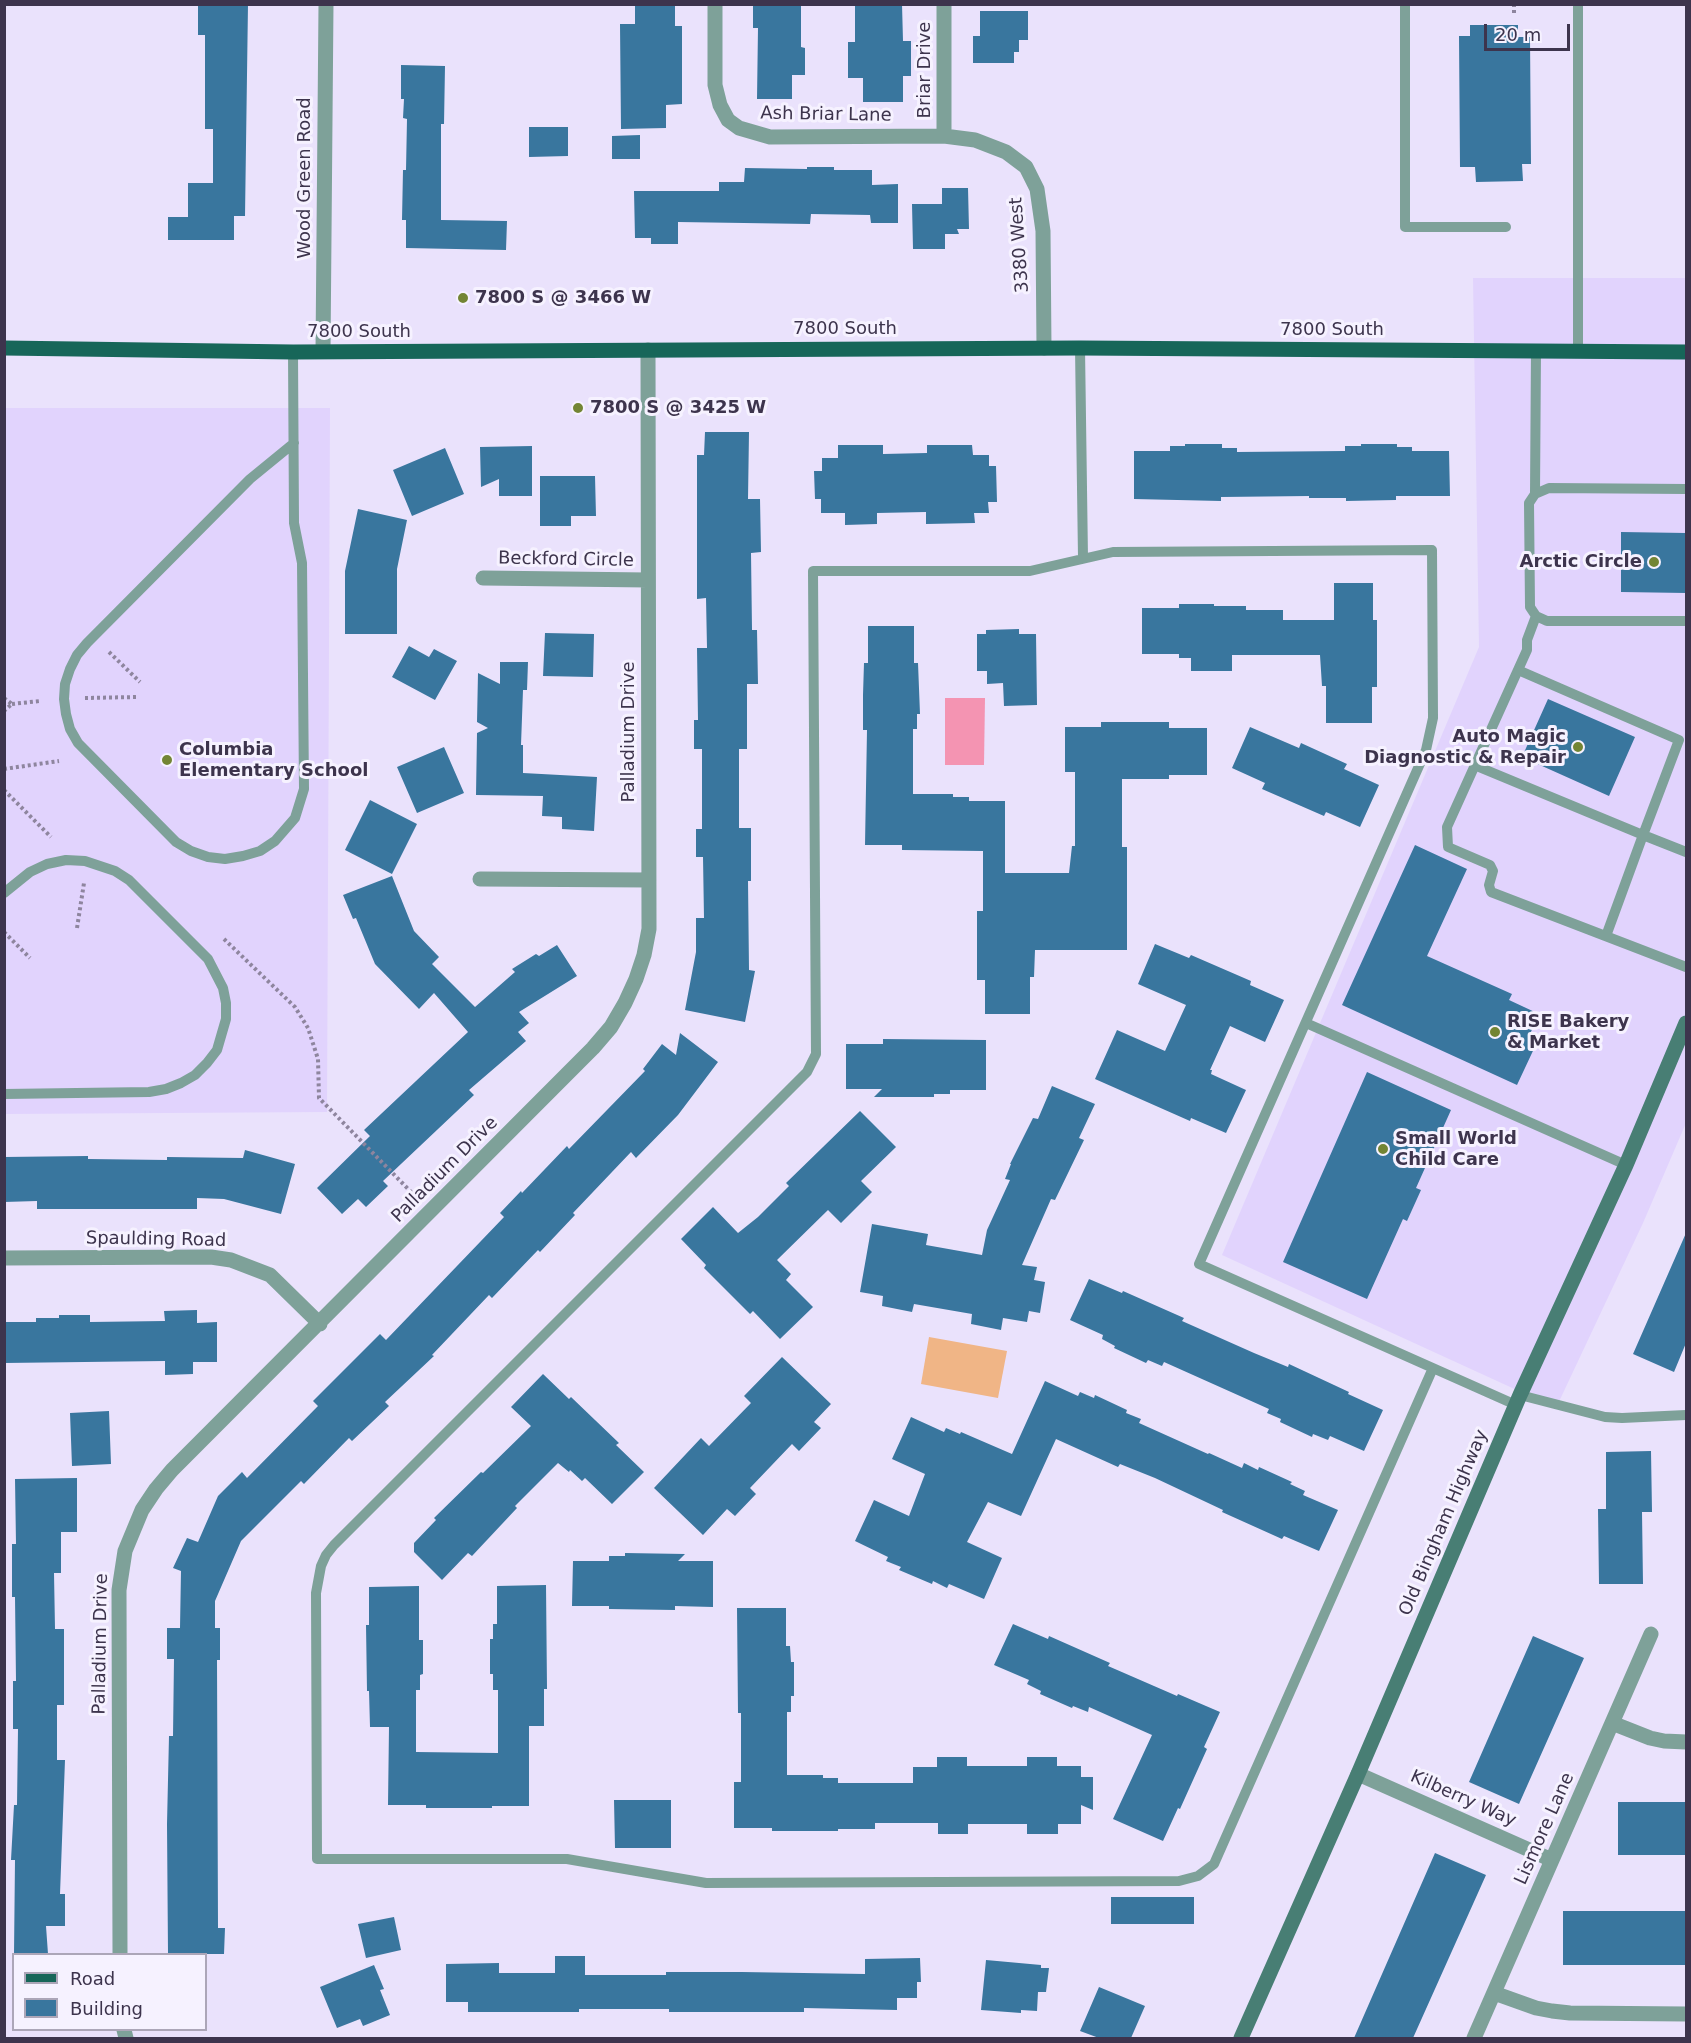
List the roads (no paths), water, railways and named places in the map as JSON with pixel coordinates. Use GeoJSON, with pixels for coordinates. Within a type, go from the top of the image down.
{"type":"FeatureCollection","features":[{"type":"Feature","properties":{"kind":"main road","name":"7800 South"},"geometry":{"type":"LineString","coordinates":[[4,348],[294,352],[1080,348],[1686,352]]}},
{"type":"Feature","properties":{"kind":"street","name":"Wood Green Road"},"geometry":{"type":"LineString","coordinates":[[323,351],[326,4]]}},
{"type":"Feature","properties":{"kind":"street","name":"Ash Briar Lane"},"geometry":{"type":"LineString","coordinates":[[715,4],[715,85],[720,105],[728,120],[739,128],[770,136],[944,136],[975,140],[1006,152]]}},
{"type":"Feature","properties":{"kind":"street","name":"Briar Drive"},"geometry":{"type":"LineString","coordinates":[[944,4],[944,136]]}},
{"type":"Feature","properties":{"kind":"street","name":"3380 West"},"geometry":{"type":"LineString","coordinates":[[1006,152],[1026,167],[1037,189],[1043,231],[1044,348]]}},
{"type":"Feature","properties":{"kind":"street","name":"Palladium Drive"},"geometry":{"type":"LineString","coordinates":[[120,1953],[119,1590],[125,1551],[142,1510],[172,1470],[593,1048],[611,1027],[626,1003],[636,980],[649,929],[648,350]]}},
{"type":"Feature","properties":{"kind":"street","name":"Beckford Circle"},"geometry":{"type":"LineString","coordinates":[[483,578],[648,580]]}},
{"type":"Feature","properties":{"kind":"street"},"geometry":{"type":"LineString","coordinates":[[480,879],[649,880]]}},
{"type":"Feature","properties":{"kind":"street","name":"Old Bingham Highway"},"geometry":{"type":"LineString","coordinates":[[1241,2038],[1358,1774],[1518,1400],[1626,1165],[1686,1023]]}},
{"type":"Feature","properties":{"kind":"street","name":"Spaulding Road"},"geometry":{"type":"LineString","coordinates":[[4,1258],[211,1257],[231,1260],[270,1275],[320,1324]]}},
{"type":"Feature","properties":{"kind":"street","name":"Lismore Lane"},"geometry":{"type":"LineString","coordinates":[[1474,2038],[1651,1634]]}},
{"type":"Feature","properties":{"kind":"street"},"geometry":{"type":"LineString","coordinates":[[1612,1723],[1664,1742],[1686,1743]]}},
{"type":"Feature","properties":{"kind":"street","name":"Kilberry Way"},"geometry":{"type":"LineString","coordinates":[[1358,1774],[1552,1860]]}},
{"type":"Feature","properties":{"kind":"street"},"geometry":{"type":"LineString","coordinates":[[1494,1993],[1536,2008],[1561,2012],[1686,2014]]}},
{"type":"Feature","properties":{"kind":"lane"},"geometry":{"type":"LineString","coordinates":[[1405,4],[1405,228],[1506,227]]}},
{"type":"Feature","properties":{"kind":"lane"},"geometry":{"type":"LineString","coordinates":[[1578,4],[1578,351]]}},
{"type":"Feature","properties":{"kind":"lane"},"geometry":{"type":"LineString","coordinates":[[1080,348],[1083,558]]}},
{"type":"Feature","properties":{"kind":"lane"},"geometry":{"type":"LineString","coordinates":[[1535,494],[1536,351]]}},
{"type":"Feature","properties":{"kind":"lane"},"geometry":{"type":"LineString","coordinates":[[294,352],[294,443],[294,523],[302,562],[304,789],[300,804],[286,830],[260,851],[234,858],[208,857],[176,842],[78,742],[70,729],[66,714],[64,699],[66,684],[77,655],[87,643],[250,479],[294,443]]}},
{"type":"Feature","properties":{"kind":"lane"},"geometry":{"type":"LineString","coordinates":[[1686,489],[1549,488],[1535,494],[1529,503],[1530,607],[1536,616],[1547,621],[1686,621]]}},
{"type":"Feature","properties":{"kind":"lane"},"geometry":{"type":"LineString","coordinates":[[1433,1368],[1214,1864],[1198,1876],[1179,1881],[706,1883],[567,1859],[317,1859],[316,1593],[321,1566],[326,1555],[807,1072],[816,1054],[813,571],[1030,571],[1113,552],[1432,550],[1433,718],[1431,734],[1420,766],[1199,1264],[1433,1368],[1518,1400],[1605,1417],[1686,1415]]}},
{"type":"Feature","properties":{"kind":"lane"},"geometry":{"type":"LineString","coordinates":[[1536,616],[1527,640],[1527,650],[1447,827],[1448,847],[1490,865],[1493,871],[1489,885],[1491,892],[1686,967]]}},
{"type":"Feature","properties":{"kind":"lane"},"geometry":{"type":"LineString","coordinates":[[1518,670],[1679,740],[1606,936]]}},
{"type":"Feature","properties":{"kind":"lane"},"geometry":{"type":"LineString","coordinates":[[1474,765],[1686,852]]}},
{"type":"Feature","properties":{"kind":"lane"},"geometry":{"type":"LineString","coordinates":[[4,893],[30,872],[47,864],[66,860],[85,861],[116,871],[129,880],[208,959],[223,988],[226,1019],[216,1050],[207,1063],[195,1075],[166,1089],[149,1092],[4,1094]]}},
{"type":"Feature","properties":{"kind":"lane"},"geometry":{"type":"LineString","coordinates":[[1306,1023],[1626,1165]]}},
{"type":"Feature","properties":{"kind":"place","name":"7800 S @ 3466 W"},"geometry":{"type":"Point","coordinates":[463,298]}},
{"type":"Feature","properties":{"kind":"place","name":"7800 S @ 3425 W"},"geometry":{"type":"Point","coordinates":[578,408]}},
{"type":"Feature","properties":{"kind":"place","name":"Arctic Circle"},"geometry":{"type":"Point","coordinates":[1654,562]}},
{"type":"Feature","properties":{"kind":"place","name":"Auto Magic Diagnostic & Repair"},"geometry":{"type":"Point","coordinates":[1578,747]}},
{"type":"Feature","properties":{"kind":"place","name":"Columbia Elementary School"},"geometry":{"type":"Point","coordinates":[167,760]}},
{"type":"Feature","properties":{"kind":"place","name":"RISE Bakery & Market"},"geometry":{"type":"Point","coordinates":[1495,1032]}},
{"type":"Feature","properties":{"kind":"place","name":"Small World Child Care"},"geometry":{"type":"Point","coordinates":[1383,1149]}}]}
